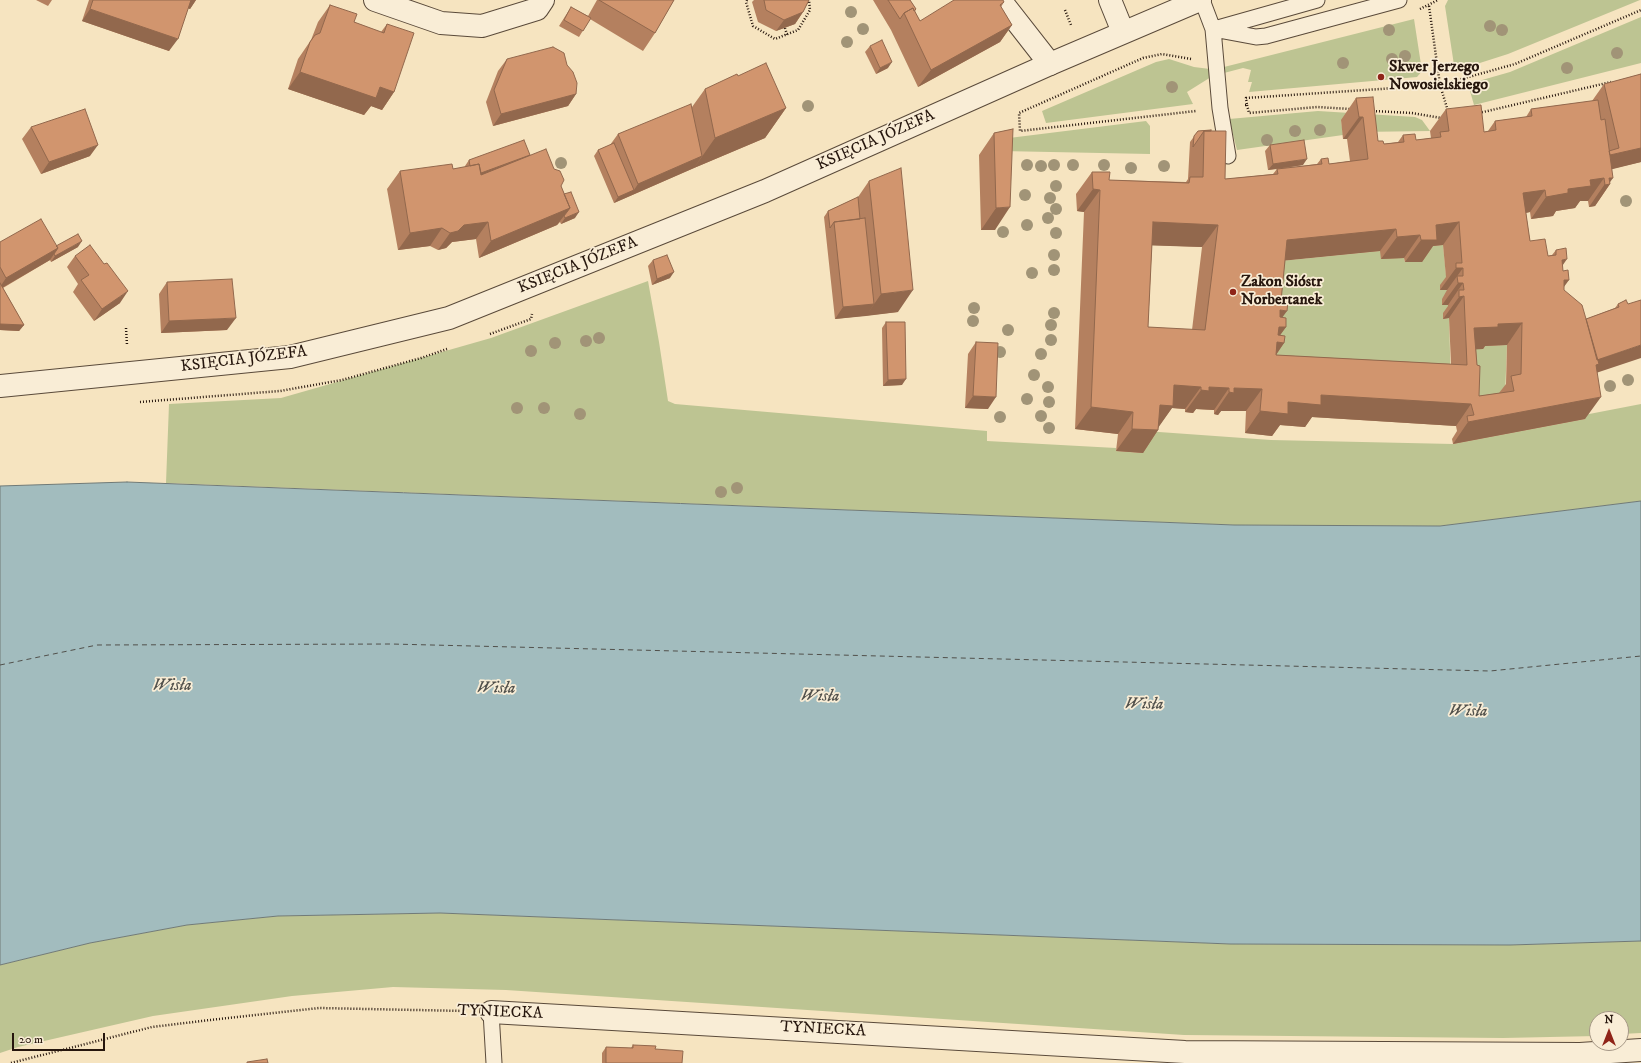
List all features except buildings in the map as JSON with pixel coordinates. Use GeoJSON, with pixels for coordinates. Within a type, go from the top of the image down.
{"type":"FeatureCollection","features":[{"type":"Feature","properties":{"kind":"street"},"geometry":{"type":"LineString","coordinates":[[375,0],[441,23],[482,26],[537,9],[543,0]]}},
{"type":"Feature","properties":{"kind":"street"},"geometry":{"type":"LineString","coordinates":[[1000,0],[1050,64]]}},
{"type":"Feature","properties":{"kind":"street"},"geometry":{"type":"LineString","coordinates":[[1110,0],[1123,32]]}},
{"type":"Feature","properties":{"kind":"street","name":"KSIĘCIA JÓZEFA"},"geometry":{"type":"LineString","coordinates":[[0,386],[290,357],[449,318],[766,191],[1050,64],[1201,0]]}},
{"type":"Feature","properties":{"kind":"street","name":"TYNIECKA"},"geometry":{"type":"LineString","coordinates":[[491,1012],[1185,1058],[1580,1054],[1641,1050]]}},
{"type":"Feature","properties":{"kind":"lane"},"geometry":{"type":"LineString","coordinates":[[1201,0],[1213,29],[1220,108],[1228,156]]}},
{"type":"Feature","properties":{"kind":"lane"},"geometry":{"type":"LineString","coordinates":[[1213,29],[1317,0]]}},
{"type":"Feature","properties":{"kind":"lane"},"geometry":{"type":"LineString","coordinates":[[1213,29],[1256,37],[1266,36],[1399,0]]}},
{"type":"Feature","properties":{"kind":"lane"},"geometry":{"type":"LineString","coordinates":[[491,1012],[494,1063]]}},
{"type":"Feature","properties":{"kind":"path"},"geometry":{"type":"LineString","coordinates":[[748,0],[746,2],[753,26],[775,39],[798,30],[810,10],[809,0]]}},
{"type":"Feature","properties":{"kind":"path"},"geometry":{"type":"LineString","coordinates":[[1429,6],[1440,85],[1448,113]]}},
{"type":"Feature","properties":{"kind":"path"},"geometry":{"type":"LineString","coordinates":[[1065,10],[1073,29]]}},
{"type":"Feature","properties":{"kind":"path"},"geometry":{"type":"LineString","coordinates":[[1357,110],[1317,107],[1249,113],[1246,98],[1440,85],[1515,64],[1641,10]]}},
{"type":"Feature","properties":{"kind":"path"},"geometry":{"type":"LineString","coordinates":[[784,28],[787,35]]}},
{"type":"Feature","properties":{"kind":"path"},"geometry":{"type":"LineString","coordinates":[[1473,114],[1618,81]]}},
{"type":"Feature","properties":{"kind":"path"},"geometry":{"type":"LineString","coordinates":[[1020,130],[1247,105]]}},
{"type":"Feature","properties":{"kind":"path"},"geometry":{"type":"LineString","coordinates":[[1372,110],[1412,113],[1442,118]]}},
{"type":"Feature","properties":{"kind":"path"},"geometry":{"type":"LineString","coordinates":[[126,328],[127,346]]}},
{"type":"Feature","properties":{"kind":"path","name":"TYNIECKA"},"geometry":{"type":"LineString","coordinates":[[11,1063],[152,1027],[311,1009],[491,1012]]}},
{"type":"Feature","properties":{"kind":"green space"},"geometry":{"type":"Polygon","coordinates":[[[1448,0],[1640,0],[1508,54],[1461,69],[1454,65],[1445,6],[1448,0]]]}},
{"type":"Feature","properties":{"kind":"green space"},"geometry":{"type":"Polygon","coordinates":[[[1641,17],[1641,63],[1474,105],[1468,84],[1510,72],[1641,17]]]}},
{"type":"Feature","properties":{"kind":"green space"},"geometry":{"type":"Polygon","coordinates":[[[1414,19],[1422,71],[1417,77],[1249,92],[1252,82],[1248,82],[1251,70],[1243,68],[1224,73],[1224,67],[1414,19]]]}},
{"type":"Feature","properties":{"kind":"green space"},"geometry":{"type":"Polygon","coordinates":[[[1169,59],[1194,67],[1210,69],[1211,77],[1187,92],[1193,104],[1046,123],[1042,111],[1156,62],[1169,59]]]}},
{"type":"Feature","properties":{"kind":"green space"},"geometry":{"type":"Polygon","coordinates":[[[1318,111],[1415,117],[1422,120],[1430,131],[1359,132],[1341,120],[1343,135],[1237,150],[1229,119],[1318,111]]]}},
{"type":"Feature","properties":{"kind":"green space"},"geometry":{"type":"Polygon","coordinates":[[[1146,121],[1150,126],[1150,154],[1001,151],[1001,139],[1146,121]]]}},
{"type":"Feature","properties":{"kind":"green space"},"geometry":{"type":"Polygon","coordinates":[[[1443,245],[1447,285],[1440,285],[1441,290],[1447,290],[1448,298],[1442,299],[1442,305],[1448,305],[1448,312],[1444,319],[1449,318],[1451,387],[1262,364],[1271,262],[1380,251],[1404,258],[1405,262],[1421,262],[1421,247],[1443,245]]]}},
{"type":"Feature","properties":{"kind":"green space"},"geometry":{"type":"Polygon","coordinates":[[[648,281],[668,401],[675,404],[987,431],[987,441],[1116,448],[1116,451],[1142,453],[1145,431],[1271,440],[1453,444],[1585,419],[1584,415],[1641,404],[1641,501],[1440,526],[1234,525],[166,483],[169,404],[281,398],[491,338],[648,281]]]}},
{"type":"Feature","properties":{"kind":"green space"},"geometry":{"type":"Polygon","coordinates":[[[1507,345],[1505,396],[1464,418],[1459,350],[1483,346],[1507,345]]]}},
{"type":"Feature","properties":{"kind":"green space"},"geometry":{"type":"Polygon","coordinates":[[[440,913],[1230,944],[1510,945],[1641,941],[1641,1033],[1629,1034],[1629,1011],[1589,1011],[1589,1036],[1503,1038],[1184,1035],[506,990],[393,987],[292,996],[153,1016],[18,1047],[0,1053],[0,965],[90,943],[187,925],[278,916],[440,913]]]}},
{"type":"Feature","properties":{"kind":"water","name":"Wisła"},"geometry":{"type":"Polygon","coordinates":[[[127,482],[1234,525],[1440,526],[1641,501],[1641,941],[1510,945],[1230,944],[440,913],[278,916],[187,925],[90,943],[0,965],[0,486],[127,482]]]}},
{"type":"Feature","properties":{"kind":"ferry route"},"geometry":{"type":"LineString","coordinates":[[0,665],[97,645],[391,644],[1490,671],[1641,656]]}},
{"type":"Feature","properties":{"kind":"place","name":"Skwer Jerzego Nowosielskiego"},"geometry":{"type":"Point","coordinates":[1381,77]}},
{"type":"Feature","properties":{"kind":"place","name":"Zakon Sióstr Norbertanek"},"geometry":{"type":"Point","coordinates":[1233,292]}}]}
